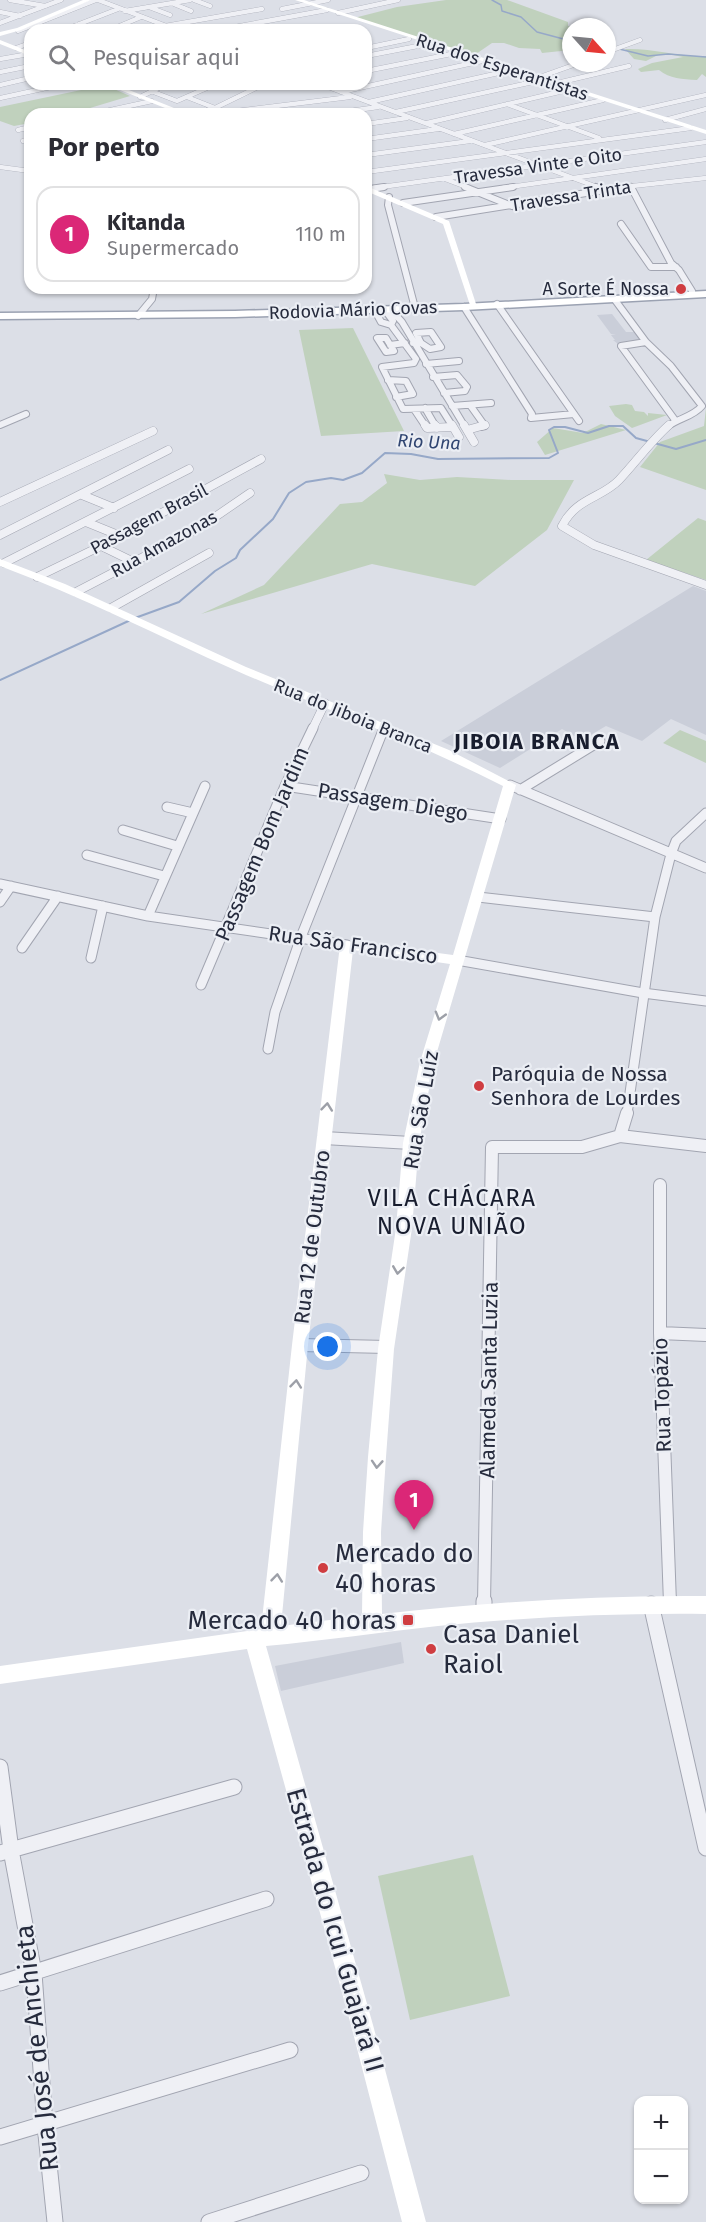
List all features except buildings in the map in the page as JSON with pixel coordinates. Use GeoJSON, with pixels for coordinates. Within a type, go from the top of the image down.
{"type":"FeatureCollection","features":[{"type":"Feature","properties":{"kind":"main road"},"geometry":{"type":"LineString","coordinates":[[31,24],[85,0]]}},
{"type":"Feature","properties":{"kind":"main road","name":"Rua dos Esperantistas"},"geometry":{"type":"LineString","coordinates":[[298,0],[370,24]]}},
{"type":"Feature","properties":{"kind":"main road","name":"Rua dos Esperantistas"},"geometry":{"type":"LineString","coordinates":[[372,25],[665,120],[704,130]]}},
{"type":"Feature","properties":{"kind":"main road"},"geometry":{"type":"LineString","coordinates":[[0,40],[24,27]]}},
{"type":"Feature","properties":{"kind":"main road"},"geometry":{"type":"LineString","coordinates":[[0,34],[18,30]]}},
{"type":"Feature","properties":{"kind":"main road"},"geometry":{"type":"LineString","coordinates":[[0,40],[24,52]]}},
{"type":"Feature","properties":{"kind":"main road"},"geometry":{"type":"LineString","coordinates":[[125,90],[170,108]]}},
{"type":"Feature","properties":{"kind":"main road"},"geometry":{"type":"LineString","coordinates":[[372,191],[446,223],[450,229],[471,304]]}},
{"type":"Feature","properties":{"kind":"main road","name":"Rodovia Mário Covas"},"geometry":{"type":"LineString","coordinates":[[139,314],[414,304],[615,300],[706,292]]}},
{"type":"Feature","properties":{"kind":"main road","name":"Rodovia Mário Covas"},"geometry":{"type":"LineString","coordinates":[[0,314],[387,309],[706,292]]}},
{"type":"Feature","properties":{"kind":"main road","name":"Rua do Jiboia Branca"},"geometry":{"type":"LineString","coordinates":[[2,563],[76,592],[236,667],[384,728],[515,788]]}},
{"type":"Feature","properties":{"kind":"main road","name":"Rua São Luíz"},"geometry":{"type":"LineString","coordinates":[[372,1624],[372,1532],[387,1347],[404,1228],[411,1143],[427,1062],[501,819],[515,788]]}},
{"type":"Feature","properties":{"kind":"main road","name":"Rua São Francisco"},"geometry":{"type":"LineString","coordinates":[[347,945],[457,960]]}},
{"type":"Feature","properties":{"kind":"main road","name":"Rua 12 de Outubro"},"geometry":{"type":"LineString","coordinates":[[262,1638],[300,1345],[347,945]]}},
{"type":"Feature","properties":{"kind":"main road"},"geometry":{"type":"LineString","coordinates":[[0,1675],[262,1638],[484,1612],[660,1604],[706,1605]]}},
{"type":"Feature","properties":{"kind":"main road","name":"Estrada do Icui Guajará II"},"geometry":{"type":"LineString","coordinates":[[262,1638],[414,2222]]}},
{"type":"Feature","properties":{"kind":"street"},"geometry":{"type":"LineString","coordinates":[[10,0],[45,6]]}},
{"type":"Feature","properties":{"kind":"street"},"geometry":{"type":"LineString","coordinates":[[0,23],[61,0]]}},
{"type":"Feature","properties":{"kind":"street"},"geometry":{"type":"LineString","coordinates":[[34,24],[97,0],[160,24]]}},
{"type":"Feature","properties":{"kind":"street"},"geometry":{"type":"LineString","coordinates":[[162,0],[191,10]]}},
{"type":"Feature","properties":{"kind":"street"},"geometry":{"type":"LineString","coordinates":[[124,11],[192,0],[210,6]]}},
{"type":"Feature","properties":{"kind":"street"},"geometry":{"type":"LineString","coordinates":[[318,6],[282,11],[328,0]]}},
{"type":"Feature","properties":{"kind":"street"},"geometry":{"type":"LineString","coordinates":[[338,13],[398,0]]}},
{"type":"Feature","properties":{"kind":"street"},"geometry":{"type":"LineString","coordinates":[[111,6],[129,3]]}},
{"type":"Feature","properties":{"kind":"street"},"geometry":{"type":"LineString","coordinates":[[149,7],[170,15]]}},
{"type":"Feature","properties":{"kind":"street"},"geometry":{"type":"LineString","coordinates":[[79,24],[118,9]]}},
{"type":"Feature","properties":{"kind":"street"},"geometry":{"type":"LineString","coordinates":[[176,24],[262,9]]}},
{"type":"Feature","properties":{"kind":"street"},"geometry":{"type":"LineString","coordinates":[[249,24],[327,9]]}},
{"type":"Feature","properties":{"kind":"street"},"geometry":{"type":"LineString","coordinates":[[0,12],[21,16]]}},
{"type":"Feature","properties":{"kind":"street"},"geometry":{"type":"LineString","coordinates":[[124,24],[141,17]]}},
{"type":"Feature","properties":{"kind":"street"},"geometry":{"type":"LineString","coordinates":[[18,30],[24,28]]}},
{"type":"Feature","properties":{"kind":"street"},"geometry":{"type":"LineString","coordinates":[[372,47],[409,39]]}},
{"type":"Feature","properties":{"kind":"street"},"geometry":{"type":"LineString","coordinates":[[616,49],[640,39]]}},
{"type":"Feature","properties":{"kind":"street"},"geometry":{"type":"LineString","coordinates":[[0,47],[24,44]]}},
{"type":"Feature","properties":{"kind":"street"},"geometry":{"type":"LineString","coordinates":[[372,55],[428,44]]}},
{"type":"Feature","properties":{"kind":"street"},"geometry":{"type":"LineString","coordinates":[[372,69],[456,53]]}},
{"type":"Feature","properties":{"kind":"street"},"geometry":{"type":"LineString","coordinates":[[0,59],[24,55]]}},
{"type":"Feature","properties":{"kind":"street"},"geometry":{"type":"LineString","coordinates":[[372,86],[482,61]]}},
{"type":"Feature","properties":{"kind":"street"},"geometry":{"type":"LineString","coordinates":[[399,64],[435,78]]}},
{"type":"Feature","properties":{"kind":"street"},"geometry":{"type":"LineString","coordinates":[[553,84],[629,66]]}},
{"type":"Feature","properties":{"kind":"street"},"geometry":{"type":"LineString","coordinates":[[0,72],[24,67]]}},
{"type":"Feature","properties":{"kind":"street"},"geometry":{"type":"LineString","coordinates":[[369,102],[512,70]]}},
{"type":"Feature","properties":{"kind":"street"},"geometry":{"type":"LineString","coordinates":[[396,112],[540,79],[562,70]]}},
{"type":"Feature","properties":{"kind":"street"},"geometry":{"type":"LineString","coordinates":[[372,71],[380,73]]}},
{"type":"Feature","properties":{"kind":"street"},"geometry":{"type":"LineString","coordinates":[[389,76],[399,80]]}},
{"type":"Feature","properties":{"kind":"street"},"geometry":{"type":"LineString","coordinates":[[0,84],[24,79]]}},
{"type":"Feature","properties":{"kind":"street"},"geometry":{"type":"LineString","coordinates":[[444,81],[453,84]]}},
{"type":"Feature","properties":{"kind":"street"},"geometry":{"type":"LineString","coordinates":[[0,98],[37,90]]}},
{"type":"Feature","properties":{"kind":"street"},"geometry":{"type":"LineString","coordinates":[[140,97],[151,91],[175,101],[200,90]]}},
{"type":"Feature","properties":{"kind":"street"},"geometry":{"type":"LineString","coordinates":[[218,108],[252,90]]}},
{"type":"Feature","properties":{"kind":"street"},"geometry":{"type":"LineString","coordinates":[[336,90],[604,190]]}},
{"type":"Feature","properties":{"kind":"street"},"geometry":{"type":"LineString","coordinates":[[341,92],[351,90]]}},
{"type":"Feature","properties":{"kind":"street"},"geometry":{"type":"LineString","coordinates":[[426,123],[572,90]]}},
{"type":"Feature","properties":{"kind":"street"},"geometry":{"type":"LineString","coordinates":[[485,145],[706,95]]}},
{"type":"Feature","properties":{"kind":"street"},"geometry":{"type":"LineString","coordinates":[[240,108],[353,96]]}},
{"type":"Feature","properties":{"kind":"street"},"geometry":{"type":"LineString","coordinates":[[187,97],[207,108]]}},
{"type":"Feature","properties":{"kind":"street"},"geometry":{"type":"LineString","coordinates":[[455,99],[483,110]]}},
{"type":"Feature","properties":{"kind":"street"},"geometry":{"type":"LineString","coordinates":[[454,134],[603,100]]}},
{"type":"Feature","properties":{"kind":"street"},"geometry":{"type":"LineString","coordinates":[[120,108],[152,101]]}},
{"type":"Feature","properties":{"kind":"street"},"geometry":{"type":"LineString","coordinates":[[507,104],[609,144]]}},
{"type":"Feature","properties":{"kind":"street"},"geometry":{"type":"LineString","coordinates":[[372,108],[382,107]]}},
{"type":"Feature","properties":{"kind":"street"},"geometry":{"type":"LineString","coordinates":[[457,110],[467,114]]}},
{"type":"Feature","properties":{"kind":"street"},"geometry":{"type":"LineString","coordinates":[[665,120],[706,110]]}},
{"type":"Feature","properties":{"kind":"street"},"geometry":{"type":"LineString","coordinates":[[372,123],[411,118]]}},
{"type":"Feature","properties":{"kind":"street"},"geometry":{"type":"LineString","coordinates":[[18,130],[24,128]]}},
{"type":"Feature","properties":{"kind":"street"},"geometry":{"type":"LineString","coordinates":[[372,171],[691,128]]}},
{"type":"Feature","properties":{"kind":"street"},"geometry":{"type":"LineString","coordinates":[[372,138],[441,129]]}},
{"type":"Feature","properties":{"kind":"street"},"geometry":{"type":"LineString","coordinates":[[372,136],[378,138]]}},
{"type":"Feature","properties":{"kind":"street"},"geometry":{"type":"LineString","coordinates":[[372,154],[471,141]]}},
{"type":"Feature","properties":{"kind":"street","name":"Travessa Vinte e Oito"},"geometry":{"type":"LineString","coordinates":[[372,188],[706,142]]}},
{"type":"Feature","properties":{"kind":"street"},"geometry":{"type":"LineString","coordinates":[[620,148],[663,165]]}},
{"type":"Feature","properties":{"kind":"street"},"geometry":{"type":"LineString","coordinates":[[372,151],[378,154]]}},
{"type":"Feature","properties":{"kind":"street"},"geometry":{"type":"LineString","coordinates":[[403,203],[706,159]]}},
{"type":"Feature","properties":{"kind":"street"},"geometry":{"type":"LineString","coordinates":[[439,162],[471,174]]}},
{"type":"Feature","properties":{"kind":"street"},"geometry":{"type":"LineString","coordinates":[[0,167],[24,170]]}},
{"type":"Feature","properties":{"kind":"street"},"geometry":{"type":"LineString","coordinates":[[639,169],[653,174]]}},
{"type":"Feature","properties":{"kind":"street"},"geometry":{"type":"LineString","coordinates":[[660,177],[673,182]]}},
{"type":"Feature","properties":{"kind":"street","name":"Travessa Trinta"},"geometry":{"type":"LineString","coordinates":[[436,217],[630,186],[706,178]]}},
{"type":"Feature","properties":{"kind":"street"},"geometry":{"type":"LineString","coordinates":[[445,179],[512,206]]}},
{"type":"Feature","properties":{"kind":"street"},"geometry":{"type":"LineString","coordinates":[[630,186],[671,263],[692,291]]}},
{"type":"Feature","properties":{"kind":"street"},"geometry":{"type":"LineString","coordinates":[[389,197],[388,205],[414,304]]}},
{"type":"Feature","properties":{"kind":"street"},"geometry":{"type":"LineString","coordinates":[[621,224],[651,267],[676,267]]}},
{"type":"Feature","properties":{"kind":"street"},"geometry":{"type":"LineString","coordinates":[[139,314],[153,294]]}},
{"type":"Feature","properties":{"kind":"street"},"geometry":{"type":"LineString","coordinates":[[615,300],[646,342],[671,366],[702,403],[700,411],[675,420],[648,443],[617,482],[588,498],[562,526],[594,545],[706,585]]}},
{"type":"Feature","properties":{"kind":"street"},"geometry":{"type":"LineString","coordinates":[[471,304],[532,414],[531,418],[573,414]]}},
{"type":"Feature","properties":{"kind":"street"},"geometry":{"type":"LineString","coordinates":[[497,304],[579,421]]}},
{"type":"Feature","properties":{"kind":"street"},"geometry":{"type":"LineString","coordinates":[[387,309],[402,322],[474,442]]}},
{"type":"Feature","properties":{"kind":"street"},"geometry":{"type":"LineString","coordinates":[[387,309],[381,322],[391,325],[413,343],[416,362],[382,367],[396,397],[403,409],[441,408],[459,437]]}},
{"type":"Feature","properties":{"kind":"street"},"geometry":{"type":"LineString","coordinates":[[387,309],[393,321],[391,325]]}},
{"type":"Feature","properties":{"kind":"street"},"geometry":{"type":"LineString","coordinates":[[646,342],[621,346],[662,399],[675,420]]}},
{"type":"Feature","properties":{"kind":"street"},"geometry":{"type":"LineString","coordinates":[[390,345],[413,343]]}},
{"type":"Feature","properties":{"kind":"street"},"geometry":{"type":"LineString","coordinates":[[426,364],[459,361]]}},
{"type":"Feature","properties":{"kind":"street"},"geometry":{"type":"LineString","coordinates":[[433,377],[457,375],[467,387],[465,391],[444,393]]}},
{"type":"Feature","properties":{"kind":"street"},"geometry":{"type":"LineString","coordinates":[[388,380],[406,381],[413,394],[396,397]]}},
{"type":"Feature","properties":{"kind":"street"},"geometry":{"type":"LineString","coordinates":[[452,406],[491,403]]}},
{"type":"Feature","properties":{"kind":"street"},"geometry":{"type":"LineString","coordinates":[[467,430],[485,426],[470,405]]}},
{"type":"Feature","properties":{"kind":"street"},"geometry":{"type":"LineString","coordinates":[[425,408],[438,428]]}},
{"type":"Feature","properties":{"kind":"street"},"geometry":{"type":"LineString","coordinates":[[414,409],[427,428],[453,427]]}},
{"type":"Feature","properties":{"kind":"street"},"geometry":{"type":"LineString","coordinates":[[0,425],[26,414]]}},
{"type":"Feature","properties":{"kind":"street"},"geometry":{"type":"LineString","coordinates":[[0,502],[153,431]]}},
{"type":"Feature","properties":{"kind":"street"},"geometry":{"type":"LineString","coordinates":[[0,535],[168,450]]}},
{"type":"Feature","properties":{"kind":"street","name":"Passagem Brasil"},"geometry":{"type":"LineString","coordinates":[[37,577],[100,546],[261,459]]}},
{"type":"Feature","properties":{"kind":"street"},"geometry":{"type":"LineString","coordinates":[[2,563],[189,469]]}},
{"type":"Feature","properties":{"kind":"street","name":"Rua Amazonas"},"geometry":{"type":"LineString","coordinates":[[76,592],[199,528],[250,493]]}},
{"type":"Feature","properties":{"kind":"street"},"geometry":{"type":"LineString","coordinates":[[82,495],[114,508]]}},
{"type":"Feature","properties":{"kind":"street"},"geometry":{"type":"LineString","coordinates":[[86,522],[118,535]]}},
{"type":"Feature","properties":{"kind":"street"},"geometry":{"type":"LineString","coordinates":[[100,546],[134,562]]}},
{"type":"Feature","properties":{"kind":"street"},"geometry":{"type":"LineString","coordinates":[[111,608],[209,553]]}},
{"type":"Feature","properties":{"kind":"street","name":"Passagem Bom Jardim"},"geometry":{"type":"LineString","coordinates":[[201,985],[285,786],[325,703]]}},
{"type":"Feature","properties":{"kind":"street"},"geometry":{"type":"LineString","coordinates":[[268,1049],[275,1012],[301,937],[384,728]]}},
{"type":"Feature","properties":{"kind":"street"},"geometry":{"type":"LineString","coordinates":[[515,788],[600,741]]}},
{"type":"Feature","properties":{"kind":"street"},"geometry":{"type":"LineString","coordinates":[[148,916],[205,786]]}},
{"type":"Feature","properties":{"kind":"street","name":"Passagem Diego"},"geometry":{"type":"LineString","coordinates":[[285,786],[501,819]]}},
{"type":"Feature","properties":{"kind":"street","name":"Rua do Jiboia Branca"},"geometry":{"type":"LineString","coordinates":[[515,788],[706,868]]}},
{"type":"Feature","properties":{"kind":"street"},"geometry":{"type":"LineString","coordinates":[[167,807],[193,813]]}},
{"type":"Feature","properties":{"kind":"street"},"geometry":{"type":"LineString","coordinates":[[706,813],[676,841],[671,854],[655,917],[626,1120],[620,1136],[706,1146]]}},
{"type":"Feature","properties":{"kind":"street"},"geometry":{"type":"LineString","coordinates":[[123,830],[177,846]]}},
{"type":"Feature","properties":{"kind":"street"},"geometry":{"type":"LineString","coordinates":[[87,855],[164,876]]}},
{"type":"Feature","properties":{"kind":"street","name":"Rua São Francisco"},"geometry":{"type":"LineString","coordinates":[[0,884],[148,916],[347,945]]}},
{"type":"Feature","properties":{"kind":"street"},"geometry":{"type":"LineString","coordinates":[[0,902],[11,886]]}},
{"type":"Feature","properties":{"kind":"street"},"geometry":{"type":"LineString","coordinates":[[22,948],[58,896]]}},
{"type":"Feature","properties":{"kind":"street"},"geometry":{"type":"LineString","coordinates":[[478,897],[655,917]]}},
{"type":"Feature","properties":{"kind":"street"},"geometry":{"type":"LineString","coordinates":[[91,958],[103,906]]}},
{"type":"Feature","properties":{"kind":"street","name":"Rua São Francisco"},"geometry":{"type":"LineString","coordinates":[[457,960],[643,993],[706,1001]]}},
{"type":"Feature","properties":{"kind":"street","name":"Alameda Santa Luzia"},"geometry":{"type":"LineString","coordinates":[[484,1612],[492,1147],[582,1148],[620,1136]]}},
{"type":"Feature","properties":{"kind":"street"},"geometry":{"type":"LineString","coordinates":[[324,1138],[411,1143]]}},
{"type":"Feature","properties":{"kind":"street","name":"Rua Topázio"},"geometry":{"type":"LineString","coordinates":[[660,1185],[660,1604],[706,1848]]}},
{"type":"Feature","properties":{"kind":"street"},"geometry":{"type":"LineString","coordinates":[[660,1333],[706,1335]]}},
{"type":"Feature","properties":{"kind":"street"},"geometry":{"type":"LineString","coordinates":[[300,1345],[387,1347]]}},
{"type":"Feature","properties":{"kind":"street","name":"Rua José de Anchieta"},"geometry":{"type":"LineString","coordinates":[[0,1767],[5,1852],[34,1973],[45,2125],[55,2222]]}},
{"type":"Feature","properties":{"kind":"street"},"geometry":{"type":"LineString","coordinates":[[5,1852],[234,1787]]}},
{"type":"Feature","properties":{"kind":"street"},"geometry":{"type":"LineString","coordinates":[[0,1983],[266,1899]]}},
{"type":"Feature","properties":{"kind":"street"},"geometry":{"type":"LineString","coordinates":[[0,2137],[290,2050]]}},
{"type":"Feature","properties":{"kind":"street"},"geometry":{"type":"LineString","coordinates":[[209,2222],[362,2173]]}},
{"type":"Feature","properties":{"kind":"shaded area"},"geometry":{"type":"Polygon","coordinates":[[[612,314],[626,332],[636,332],[643,342],[618,344],[613,340],[615,340],[611,335],[616,334],[611,334],[597,315],[612,314]]]}},
{"type":"Feature","properties":{"kind":"shaded area"},"geometry":{"type":"Polygon","coordinates":[[[693,586],[706,591],[706,735],[671,719],[642,741],[606,726],[582,740],[562,729],[500,768],[441,741],[693,586]]]}},
{"type":"Feature","properties":{"kind":"shaded area"},"geometry":{"type":"Polygon","coordinates":[[[401,1642],[404,1663],[281,1691],[275,1666],[401,1642]]]}},
{"type":"Feature","properties":{"kind":"green space"},"geometry":{"type":"Polygon","coordinates":[[[446,0],[507,0],[562,20],[562,51],[542,53],[540,49],[492,43],[476,54],[460,53],[354,18],[397,7],[446,0]]]}},
{"type":"Feature","properties":{"kind":"green space"},"geometry":{"type":"Polygon","coordinates":[[[625,49],[706,56],[706,77],[702,74],[697,80],[672,77],[659,70],[641,72],[638,69],[652,63],[683,57],[658,55],[646,61],[634,59],[625,49]]]}},
{"type":"Feature","properties":{"kind":"green space"},"geometry":{"type":"Polygon","coordinates":[[[81,90],[116,90],[130,96],[90,108],[24,108],[24,124],[14,126],[0,121],[0,107],[81,90]]]}},
{"type":"Feature","properties":{"kind":"green space"},"geometry":{"type":"Polygon","coordinates":[[[353,328],[404,431],[321,436],[299,330],[353,328]]]}},
{"type":"Feature","properties":{"kind":"green space"},"geometry":{"type":"Polygon","coordinates":[[[632,405],[635,411],[644,412],[648,416],[648,413],[667,415],[632,428],[615,416],[609,406],[632,405]]]}},
{"type":"Feature","properties":{"kind":"green space"},"geometry":{"type":"Polygon","coordinates":[[[706,408],[706,490],[640,467],[660,442],[704,426],[706,408]]]}},
{"type":"Feature","properties":{"kind":"green space"},"geometry":{"type":"Polygon","coordinates":[[[601,424],[626,430],[545,455],[537,442],[553,428],[583,433],[601,424]]]}},
{"type":"Feature","properties":{"kind":"green space"},"geometry":{"type":"Polygon","coordinates":[[[384,474],[420,480],[457,477],[574,480],[547,530],[475,586],[372,564],[201,614],[264,585],[340,504],[362,502],[387,483],[384,474]]]}},
{"type":"Feature","properties":{"kind":"green space"},"geometry":{"type":"Polygon","coordinates":[[[698,518],[706,521],[706,580],[646,560],[698,518]]]}},
{"type":"Feature","properties":{"kind":"green space"},"geometry":{"type":"Polygon","coordinates":[[[680,730],[706,741],[706,763],[663,743],[680,730]]]}},
{"type":"Feature","properties":{"kind":"green space"},"geometry":{"type":"Polygon","coordinates":[[[473,1855],[510,1996],[410,2020],[378,1876],[473,1855]]]}},
{"type":"Feature","properties":{"kind":"waterway"},"geometry":{"type":"LineString","coordinates":[[492,0],[501,5],[502,11],[521,17],[537,32],[562,39]]}},
{"type":"Feature","properties":{"kind":"waterway"},"geometry":{"type":"LineString","coordinates":[[616,48],[648,56],[668,54],[706,57]]}},
{"type":"Feature","properties":{"kind":"waterway","name":"Rio Una"},"geometry":{"type":"LineString","coordinates":[[0,680],[135,618],[179,602],[215,571],[236,558],[240,550],[273,519],[289,493],[306,482],[331,478],[343,480],[362,473],[385,453],[411,454],[438,459],[549,458],[558,453],[549,430],[554,427],[565,427],[588,433],[609,426],[623,426],[636,438],[676,449],[706,440]]}},
{"type":"Feature","properties":{"kind":"place","name":"A Sorte É Nossa"},"geometry":{"type":"Point","coordinates":[681,289]}},
{"type":"Feature","properties":{"kind":"place","name":"Paróquia de Nossa Senhora de Lourdes"},"geometry":{"type":"Point","coordinates":[479,1086]}},
{"type":"Feature","properties":{"kind":"place","name":"Kitanda"},"geometry":{"type":"Point","coordinates":[414,1530]}},
{"type":"Feature","properties":{"kind":"place","name":"Mercado do 40 horas"},"geometry":{"type":"Point","coordinates":[323,1568]}},
{"type":"Feature","properties":{"kind":"place","name":"Mercado 40 horas"},"geometry":{"type":"Point","coordinates":[408,1620]}},
{"type":"Feature","properties":{"kind":"place","name":"Casa Daniel Raiol"},"geometry":{"type":"Point","coordinates":[431,1649]}},
{"type":"Feature","properties":{"kind":"district","name":"JIBOIA BRANCA"},"geometry":{"type":"Point","coordinates":[537,741]}},
{"type":"Feature","properties":{"kind":"district","name":"VILA CHÁCARA NOVA UNIÃO"},"geometry":{"type":"Point","coordinates":[452,1212]}}]}
